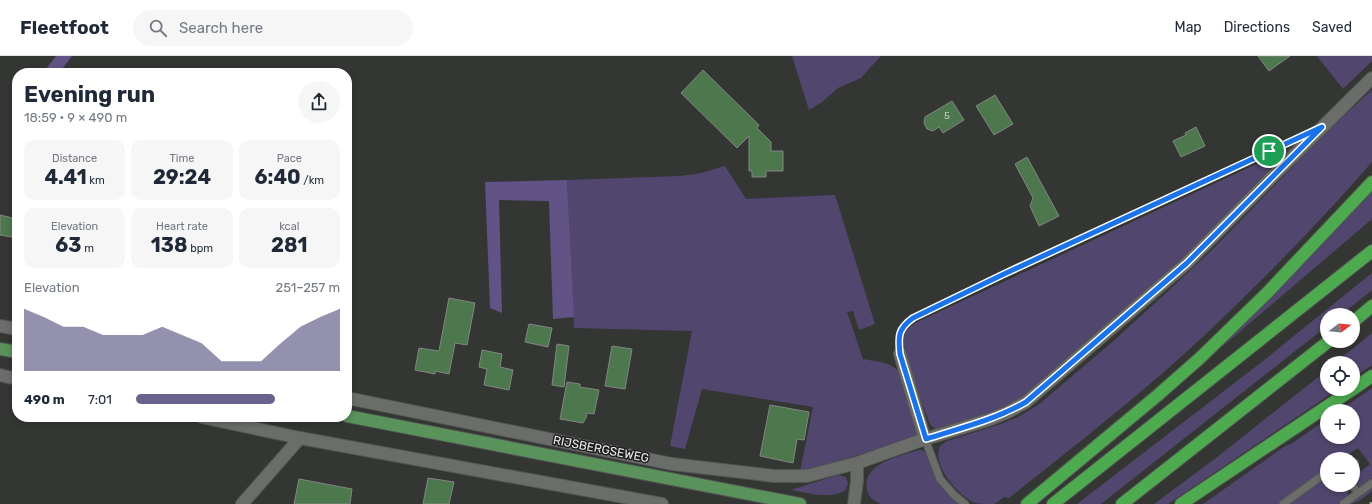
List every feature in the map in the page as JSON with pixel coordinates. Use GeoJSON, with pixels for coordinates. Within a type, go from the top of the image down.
{"type":"FeatureCollection","features":[{"type":"Feature","properties":{"kind":"highway"},"geometry":{"type":"LineString","coordinates":[[1028,503],[1158,395],[1205,353],[1267,292],[1372,182]]}},
{"type":"Feature","properties":{"kind":"highway"},"geometry":{"type":"LineString","coordinates":[[1053,504],[1372,251]]}},
{"type":"Feature","properties":{"kind":"highway"},"geometry":{"type":"LineString","coordinates":[[1360,316],[1372,306]]}},
{"type":"Feature","properties":{"kind":"highway"},"geometry":{"type":"LineString","coordinates":[[1122,504],[1321,348]]}},
{"type":"Feature","properties":{"kind":"highway"},"geometry":{"type":"LineString","coordinates":[[1360,384],[1372,376]]}},
{"type":"Feature","properties":{"kind":"highway"},"geometry":{"type":"LineString","coordinates":[[1182,504],[1343,396]]}},
{"type":"Feature","properties":{"kind":"main road"},"geometry":{"type":"LineString","coordinates":[[0,349],[12,351]]}},
{"type":"Feature","properties":{"kind":"main road","name":"RIJSBERGSEWEG"},"geometry":{"type":"LineString","coordinates":[[352,417],[800,504]]}},
{"type":"Feature","properties":{"kind":"street","name":"RIJSBERGSEWEG"},"geometry":{"type":"LineString","coordinates":[[352,399],[672,464],[774,476],[807,476],[857,463],[926,439],[991,419],[1026,402],[1187,263],[1280,168],[1372,78]]}},
{"type":"Feature","properties":{"kind":"street"},"geometry":{"type":"LineString","coordinates":[[0,326],[12,328]]}},
{"type":"Feature","properties":{"kind":"street"},"geometry":{"type":"LineString","coordinates":[[900,354],[926,439]]}},
{"type":"Feature","properties":{"kind":"street"},"geometry":{"type":"LineString","coordinates":[[0,375],[12,378]]}},
{"type":"Feature","properties":{"kind":"street"},"geometry":{"type":"LineString","coordinates":[[225,422],[300,438],[662,504]]}},
{"type":"Feature","properties":{"kind":"street"},"geometry":{"type":"LineString","coordinates":[[242,504],[300,438]]}},
{"type":"Feature","properties":{"kind":"street"},"geometry":{"type":"LineString","coordinates":[[854,504],[857,481],[857,463]]}},
{"type":"Feature","properties":{"kind":"lane"},"geometry":{"type":"LineString","coordinates":[[926,439],[940,479],[954,495],[965,504]]}},
{"type":"Feature","properties":{"kind":"lane"},"geometry":{"type":"LineString","coordinates":[[1283,504],[1320,477]]}},
{"type":"Feature","properties":{"kind":"lane"},"geometry":{"type":"LineString","coordinates":[[1343,504],[1372,483]]}},
{"type":"Feature","properties":{"kind":"path"},"geometry":{"type":"LineString","coordinates":[[900,354],[900,333],[904,324],[913,318],[1004,274],[1293,140]]}},
{"type":"Feature","properties":{"kind":"shaded area"},"geometry":{"type":"Polygon","coordinates":[[[56,56],[72,56],[63,68],[47,68],[56,56]]]}},
{"type":"Feature","properties":{"kind":"shaded area"},"geometry":{"type":"Polygon","coordinates":[[[792,56],[881,56],[861,78],[838,88],[822,102],[809,110],[792,56]]]}},
{"type":"Feature","properties":{"kind":"shaded area"},"geometry":{"type":"Polygon","coordinates":[[[1317,56],[1372,56],[1372,61],[1343,89],[1317,56]]]}},
{"type":"Feature","properties":{"kind":"shaded area"},"geometry":{"type":"Polygon","coordinates":[[[1372,90],[1372,162],[1291,250],[1206,334],[1134,397],[1009,498],[1004,497],[994,504],[975,503],[961,494],[954,487],[939,462],[938,453],[940,446],[947,441],[1018,417],[1038,405],[1110,344],[1213,249],[1331,127],[1372,90]]]}},
{"type":"Feature","properties":{"kind":"shaded area"},"geometry":{"type":"Polygon","coordinates":[[[1293,147],[1175,266],[1032,390],[1007,407],[939,430],[935,429],[930,424],[908,365],[903,342],[904,335],[913,324],[1293,147]]]}},
{"type":"Feature","properties":{"kind":"shaded area"},"geometry":{"type":"Polygon","coordinates":[[[725,166],[746,199],[835,195],[875,324],[859,330],[853,311],[847,312],[863,359],[894,367],[902,375],[918,432],[915,437],[903,442],[800,472],[813,407],[702,389],[685,449],[670,446],[692,331],[574,328],[567,180],[680,176],[701,173],[725,166]]]}},
{"type":"Feature","properties":{"kind":"shaded area"},"geometry":{"type":"Polygon","coordinates":[[[567,180],[574,317],[553,319],[549,201],[499,200],[502,313],[490,308],[485,182],[567,180]]]}},
{"type":"Feature","properties":{"kind":"shaded area"},"geometry":{"type":"Polygon","coordinates":[[[1372,190],[1372,219],[1223,346],[1222,344],[1293,274],[1372,190]]]}},
{"type":"Feature","properties":{"kind":"shaded area"},"geometry":{"type":"Polygon","coordinates":[[[1372,273],[1372,290],[1350,308],[1329,308],[1372,273]]]}},
{"type":"Feature","properties":{"kind":"shaded area"},"geometry":{"type":"Polygon","coordinates":[[[1320,315],[1320,332],[1101,504],[1077,504],[1263,361],[1320,315]]]}},
{"type":"Feature","properties":{"kind":"shaded area"},"geometry":{"type":"Polygon","coordinates":[[[1372,333],[1372,365],[1360,373],[1360,356],[1344,356],[1354,348],[1360,348],[1360,343],[1372,333]]]}},
{"type":"Feature","properties":{"kind":"shaded area"},"geometry":{"type":"Polygon","coordinates":[[[1320,376],[1320,396],[1328,396],[1168,504],[1154,504],[1216,458],[1320,376]]]}},
{"type":"Feature","properties":{"kind":"shaded area"},"geometry":{"type":"Polygon","coordinates":[[[1372,388],[1372,480],[1361,488],[1360,472],[1370,464],[1358,448],[1352,452],[1320,452],[1320,474],[1278,504],[1203,504],[1285,446],[1291,444],[1320,424],[1320,444],[1360,444],[1360,404],[1349,404],[1372,388]]]}},
{"type":"Feature","properties":{"kind":"shaded area"},"geometry":{"type":"Polygon","coordinates":[[[919,450],[924,451],[931,458],[941,485],[959,504],[882,504],[877,502],[869,495],[867,490],[867,481],[870,473],[876,467],[893,458],[919,450]]]}},
{"type":"Feature","properties":{"kind":"shaded area"},"geometry":{"type":"Polygon","coordinates":[[[838,475],[846,477],[848,483],[846,490],[840,493],[833,495],[819,495],[791,490],[838,475]]]}},
{"type":"Feature","properties":{"kind":"shaded area"},"geometry":{"type":"Polygon","coordinates":[[[1320,481],[1320,492],[1348,492],[1348,496],[1337,504],[1288,504],[1320,481]]]}},
{"type":"Feature","properties":{"kind":"shaded area"},"geometry":{"type":"Polygon","coordinates":[[[1372,487],[1372,491],[1364,497],[1355,503],[1349,504],[1372,487]]]}},
{"type":"Feature","properties":{"kind":"building"},"geometry":{"type":"Polygon","coordinates":[[[1258,56],[1290,56],[1269,71],[1258,56]]]}},
{"type":"Feature","properties":{"kind":"building"},"geometry":{"type":"Polygon","coordinates":[[[703,70],[759,125],[757,128],[771,142],[771,151],[783,151],[783,171],[766,171],[766,177],[752,177],[752,171],[749,171],[749,136],[737,148],[681,93],[703,70]]]}},
{"type":"Feature","properties":{"kind":"building"},"geometry":{"type":"Polygon","coordinates":[[[995,95],[1013,124],[994,135],[976,106],[995,95]]]}},
{"type":"Feature","properties":{"kind":"building"},"geometry":{"type":"Polygon","coordinates":[[[952,101],[964,120],[943,133],[939,127],[933,131],[927,129],[924,123],[925,117],[952,101]]]}},
{"type":"Feature","properties":{"kind":"building"},"geometry":{"type":"Polygon","coordinates":[[[1196,127],[1205,146],[1181,157],[1173,141],[1186,135],[1185,133],[1196,127]]]}},
{"type":"Feature","properties":{"kind":"building"},"geometry":{"type":"Polygon","coordinates":[[[1027,157],[1059,216],[1039,226],[1030,206],[1033,198],[1015,164],[1027,157]]]}},
{"type":"Feature","properties":{"kind":"building"},"geometry":{"type":"Polygon","coordinates":[[[0,215],[12,218],[12,237],[0,235],[0,215]]]}},
{"type":"Feature","properties":{"kind":"building"},"geometry":{"type":"Polygon","coordinates":[[[449,298],[475,303],[467,345],[455,343],[449,374],[435,371],[435,374],[415,370],[419,348],[439,351],[449,298]]]}},
{"type":"Feature","properties":{"kind":"building"},"geometry":{"type":"Polygon","coordinates":[[[529,324],[552,328],[548,347],[525,342],[529,324]]]}},
{"type":"Feature","properties":{"kind":"building"},"geometry":{"type":"Polygon","coordinates":[[[557,344],[569,346],[564,387],[552,385],[557,344]]]}},
{"type":"Feature","properties":{"kind":"building"},"geometry":{"type":"Polygon","coordinates":[[[612,346],[632,349],[625,389],[605,386],[612,346]]]}},
{"type":"Feature","properties":{"kind":"building"},"geometry":{"type":"Polygon","coordinates":[[[482,350],[502,354],[500,367],[513,370],[509,390],[484,385],[487,369],[479,367],[482,350]]]}},
{"type":"Feature","properties":{"kind":"building"},"geometry":{"type":"Polygon","coordinates":[[[567,382],[580,384],[580,387],[599,390],[594,414],[587,413],[583,423],[560,419],[567,382]]]}},
{"type":"Feature","properties":{"kind":"building"},"geometry":{"type":"Polygon","coordinates":[[[770,405],[809,412],[804,440],[797,439],[793,463],[760,456],[770,405]]]}},
{"type":"Feature","properties":{"kind":"building"},"geometry":{"type":"Polygon","coordinates":[[[428,478],[454,482],[449,504],[423,504],[428,478]]]}},
{"type":"Feature","properties":{"kind":"building"},"geometry":{"type":"Polygon","coordinates":[[[299,479],[352,489],[350,504],[294,504],[299,479]]]}},
{"type":"Feature","properties":{"kind":"route"},"geometry":{"type":"LineString","coordinates":[[1322,127],[1187,263],[1026,402],[991,419],[926,439],[900,354],[900,333],[904,324],[913,318],[1004,274],[1269,151],[1322,127]]}}]}
